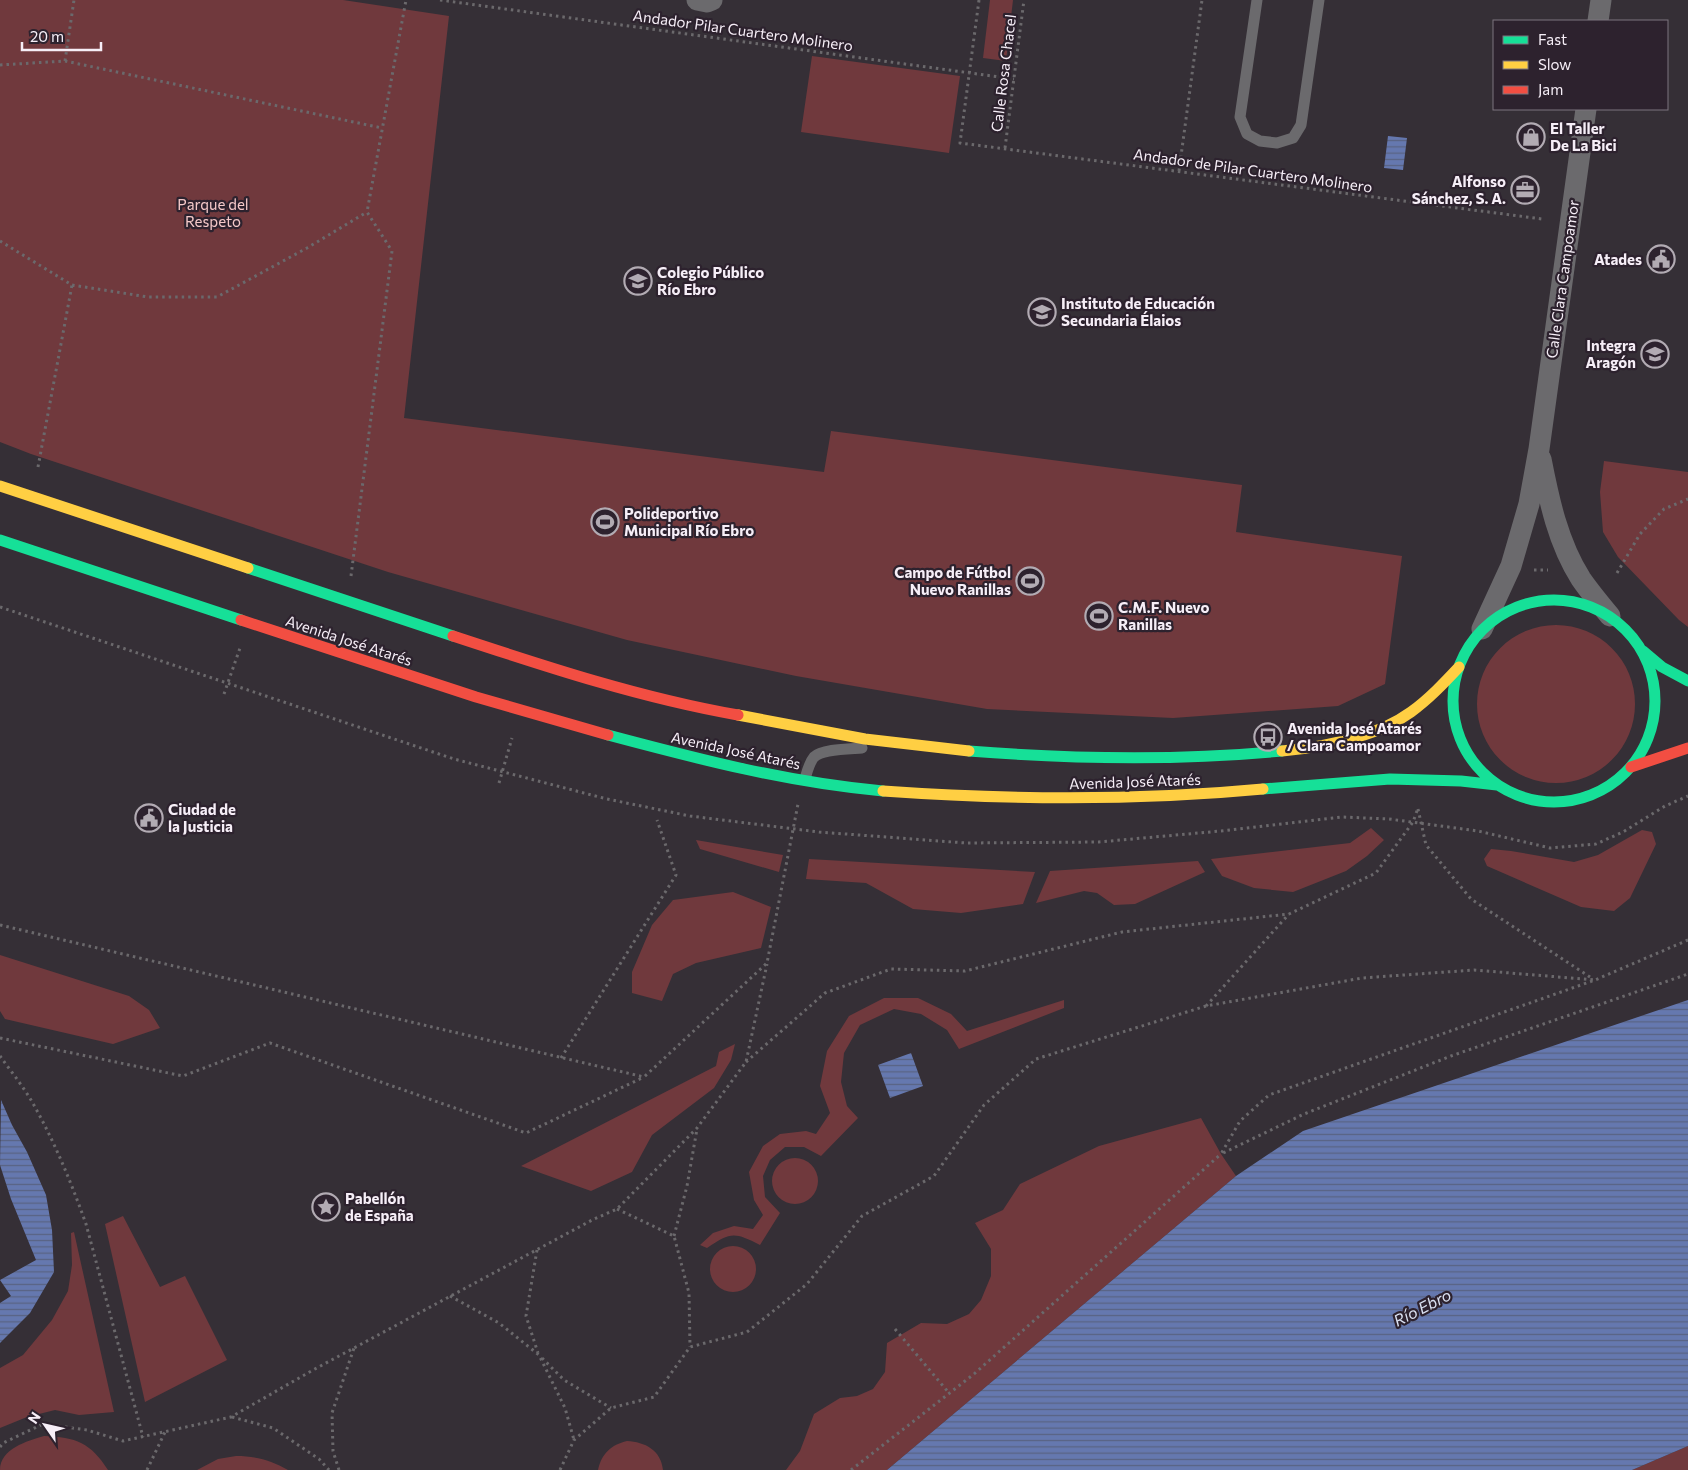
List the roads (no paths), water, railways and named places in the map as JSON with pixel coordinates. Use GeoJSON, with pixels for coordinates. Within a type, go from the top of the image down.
{"type":"FeatureCollection","features":[{"type":"Feature","properties":{"kind":"main road","name":"Avenida José Atarés"},"geometry":{"type":"LineString","coordinates":[[0,486],[548,667],[665,701],[803,728],[903,744],[1006,753],[1124,758],[1213,756],[1270,752],[1354,738],[1389,725],[1421,705],[1459,667]]}},
{"type":"Feature","properties":{"kind":"main road","name":"Avenida José Atarés"},"geometry":{"type":"LineString","coordinates":[[0,540],[480,699],[604,736],[700,759],[839,786],[939,795],[1063,799],[1213,793],[1348,780],[1407,778],[1462,779],[1497,786]]}},
{"type":"Feature","properties":{"kind":"main road"},"geometry":{"type":"LineString","coordinates":[[1643,651],[1651,670],[1654,684],[1655,711],[1651,731],[1643,750],[1631,767],[1613,784],[1591,796],[1568,802],[1543,802],[1518,797],[1497,786],[1484,775],[1473,763],[1464,748],[1457,733],[1452,700],[1454,683],[1459,667],[1468,647],[1482,629],[1500,615],[1521,605],[1544,600],[1567,600],[1590,606],[1610,616],[1628,632],[1643,651],[1662,667],[1688,681]]}},
{"type":"Feature","properties":{"kind":"main road"},"geometry":{"type":"LineString","coordinates":[[1631,767],[1688,748]]}},
{"type":"Feature","properties":{"kind":"street"},"geometry":{"type":"LineString","coordinates":[[697,0],[707,2],[712,0]]}},
{"type":"Feature","properties":{"kind":"street"},"geometry":{"type":"LineString","coordinates":[[1598,20],[1601,0]]}},
{"type":"Feature","properties":{"kind":"street","name":"Calle Clara Campoamor"},"geometry":{"type":"LineString","coordinates":[[1482,629],[1511,566],[1529,504],[1539,449],[1586,110]]}},
{"type":"Feature","properties":{"kind":"street","name":"Calle Clara Campoamor"},"geometry":{"type":"LineString","coordinates":[[1539,449],[1558,529],[1571,560],[1581,579],[1610,616]]}},
{"type":"Feature","properties":{"kind":"lane"},"geometry":{"type":"LineString","coordinates":[[1257,0],[1240,117],[1247,134],[1260,141],[1277,144],[1292,138],[1301,125],[1319,0]]}},
{"type":"Feature","properties":{"kind":"lane"},"geometry":{"type":"LineString","coordinates":[[805,780],[810,763],[815,756],[822,753],[903,744]]}},
{"type":"Feature","properties":{"kind":"water"},"geometry":{"type":"Polygon","coordinates":[[[1388,136],[1407,138],[1403,170],[1384,168],[1388,136]]]}},
{"type":"Feature","properties":{"kind":"water","name":"Río Ebro"},"geometry":{"type":"Polygon","coordinates":[[[1688,1000],[1688,1446],[1632,1470],[887,1470],[1236,1176],[1303,1131],[1688,1000]]]}},
{"type":"Feature","properties":{"kind":"water"},"geometry":{"type":"Polygon","coordinates":[[[911,1053],[923,1086],[890,1098],[878,1065],[911,1053]]]}},
{"type":"Feature","properties":{"kind":"water"},"geometry":{"type":"Polygon","coordinates":[[[1,1100],[46,1195],[52,1230],[54,1272],[30,1313],[0,1343],[0,1303],[11,1296],[0,1280],[36,1260],[11,1199],[0,1165],[1,1100]]]}},
{"type":"Feature","properties":{"kind":"place","name":"El Taller De La Bici"},"geometry":{"type":"Point","coordinates":[1531,137]}},
{"type":"Feature","properties":{"kind":"place","name":"Alfonso Sánchez, S. A."},"geometry":{"type":"Point","coordinates":[1525,190]}},
{"type":"Feature","properties":{"kind":"place","name":"Atades"},"geometry":{"type":"Point","coordinates":[1661,259]}},
{"type":"Feature","properties":{"kind":"place","name":"Colegio Público Río Ebro"},"geometry":{"type":"Point","coordinates":[638,281]}},
{"type":"Feature","properties":{"kind":"place","name":"Instituto de Educación Secundaria Élaios"},"geometry":{"type":"Point","coordinates":[1042,312]}},
{"type":"Feature","properties":{"kind":"place","name":"Integra Aragón"},"geometry":{"type":"Point","coordinates":[1655,354]}},
{"type":"Feature","properties":{"kind":"place","name":"Polideportivo Municipal Río Ebro"},"geometry":{"type":"Point","coordinates":[605,522]}},
{"type":"Feature","properties":{"kind":"place","name":"Campo de Fútbol Nuevo Ranillas"},"geometry":{"type":"Point","coordinates":[1030,581]}},
{"type":"Feature","properties":{"kind":"place","name":"C.M.F. Nuevo Ranillas"},"geometry":{"type":"Point","coordinates":[1099,616]}},
{"type":"Feature","properties":{"kind":"place","name":"Avenida José Atarés / Clara Campoamor"},"geometry":{"type":"Point","coordinates":[1268,737]}},
{"type":"Feature","properties":{"kind":"place","name":"Ciudad de la Justicia"},"geometry":{"type":"Point","coordinates":[149,818]}},
{"type":"Feature","properties":{"kind":"place","name":"Pabellón de España"},"geometry":{"type":"Point","coordinates":[326,1207]}},
{"type":"Feature","properties":{"kind":"park label","name":"Parque del Respeto"},"geometry":{"type":"Point","coordinates":[213,212]}}]}
